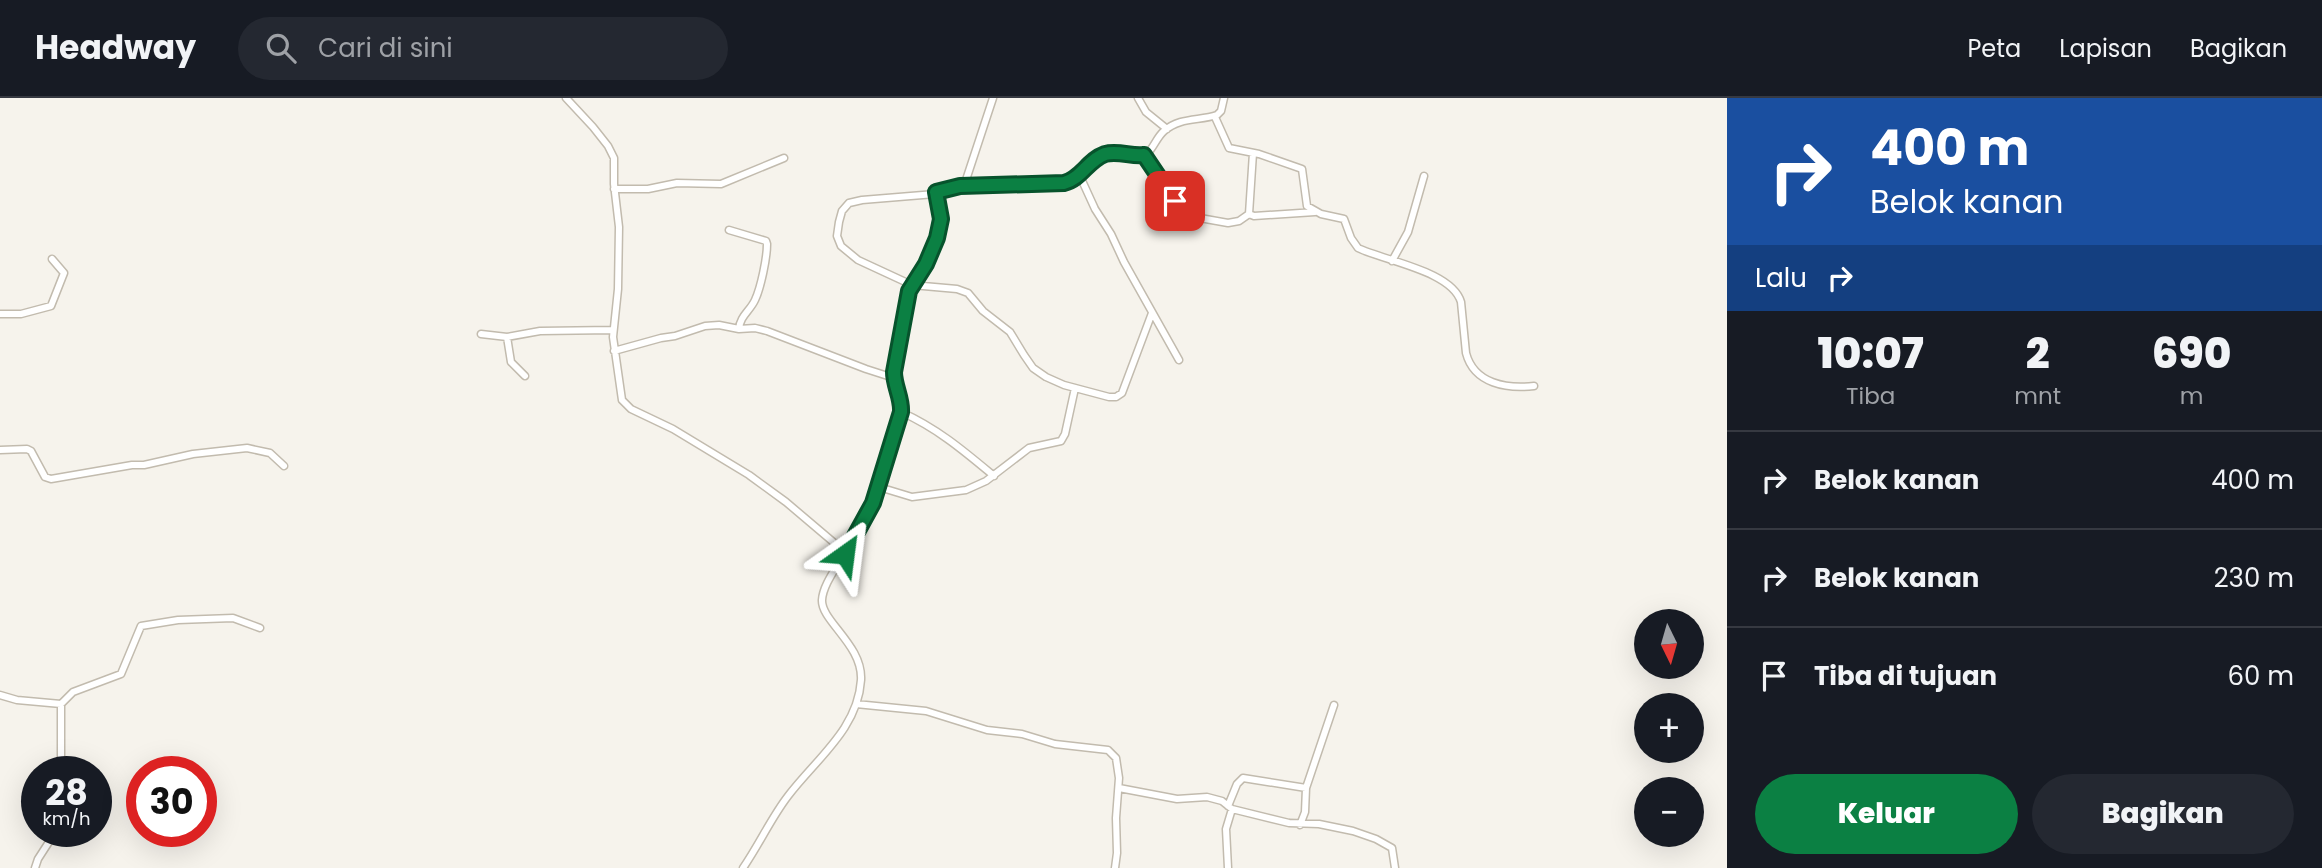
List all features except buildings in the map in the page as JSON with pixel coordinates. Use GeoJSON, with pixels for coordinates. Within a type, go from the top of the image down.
{"type":"FeatureCollection","features":[{"type":"Feature","properties":{"kind":"street"},"geometry":{"type":"LineString","coordinates":[[566,98],[612,151],[619,227],[618,289],[613,330],[622,400],[627,407],[673,429],[749,475],[845,552]]}},
{"type":"Feature","properties":{"kind":"street"},"geometry":{"type":"LineString","coordinates":[[964,186],[993,98]]}},
{"type":"Feature","properties":{"kind":"street"},"geometry":{"type":"LineString","coordinates":[[1138,98],[1146,112],[1167,129]]}},
{"type":"Feature","properties":{"kind":"street"},"geometry":{"type":"LineString","coordinates":[[1152,313],[1122,393],[1109,397],[1075,388],[1046,377],[1034,368],[1010,332],[984,311],[968,293],[957,289],[912,285],[848,254],[841,246],[838,236],[842,211],[849,204],[862,200],[935,194],[939,190],[964,186],[1064,183],[1073,180],[1094,160],[1106,154],[1144,155],[1150,152],[1167,129],[1189,119],[1215,117],[1221,111],[1224,98]]}},
{"type":"Feature","properties":{"kind":"street"},"geometry":{"type":"LineString","coordinates":[[1215,117],[1229,148],[1254,153],[1302,169],[1305,201],[1315,212]]}},
{"type":"Feature","properties":{"kind":"street"},"geometry":{"type":"LineString","coordinates":[[1249,214],[1254,153]]}},
{"type":"Feature","properties":{"kind":"street"},"geometry":{"type":"LineString","coordinates":[[1144,155],[1182,212],[1228,223],[1239,221],[1249,214]]}},
{"type":"Feature","properties":{"kind":"street"},"geometry":{"type":"LineString","coordinates":[[614,189],[648,189],[677,183],[721,184],[784,158]]}},
{"type":"Feature","properties":{"kind":"street"},"geometry":{"type":"LineString","coordinates":[[1079,174],[1095,209],[1179,360]]}},
{"type":"Feature","properties":{"kind":"street"},"geometry":{"type":"LineString","coordinates":[[1392,261],[1408,232],[1424,176]]}},
{"type":"Feature","properties":{"kind":"street"},"geometry":{"type":"LineString","coordinates":[[743,868],[789,795],[843,731],[856,704],[861,680],[859,662],[850,644],[827,614],[822,601],[826,588],[859,531],[879,487],[890,442],[901,412],[894,377],[906,301],[937,238],[941,219],[935,194]]}},
{"type":"Feature","properties":{"kind":"street"},"geometry":{"type":"LineString","coordinates":[[1249,214],[1254,216],[1315,212],[1343,218],[1356,246],[1440,279],[1460,296],[1466,353],[1468,361],[1477,372],[1499,385],[1513,388],[1534,386]]}},
{"type":"Feature","properties":{"kind":"street"},"geometry":{"type":"LineString","coordinates":[[729,230],[766,241],[768,247],[756,298],[741,318],[739,329]]}},
{"type":"Feature","properties":{"kind":"street"},"geometry":{"type":"LineString","coordinates":[[0,314],[21,314],[51,306],[64,273],[52,259]]}},
{"type":"Feature","properties":{"kind":"street"},"geometry":{"type":"LineString","coordinates":[[614,351],[705,326],[755,328],[894,377]]}},
{"type":"Feature","properties":{"kind":"street"},"geometry":{"type":"LineString","coordinates":[[481,334],[507,337],[540,331],[613,330]]}},
{"type":"Feature","properties":{"kind":"street"},"geometry":{"type":"LineString","coordinates":[[507,337],[511,362],[524,376]]}},
{"type":"Feature","properties":{"kind":"street"},"geometry":{"type":"LineString","coordinates":[[879,487],[912,497],[928,496],[966,490],[994,476],[1029,448],[1061,441],[1075,388]]}},
{"type":"Feature","properties":{"kind":"street"},"geometry":{"type":"LineString","coordinates":[[901,412],[950,439],[994,476]]}},
{"type":"Feature","properties":{"kind":"street"},"geometry":{"type":"LineString","coordinates":[[0,450],[30,451],[45,477],[51,479],[144,465],[193,454],[247,448],[270,453],[285,466]]}},
{"type":"Feature","properties":{"kind":"street"},"geometry":{"type":"LineString","coordinates":[[61,756],[61,704],[73,692],[121,674],[141,626],[178,620],[233,618],[260,628]]}},
{"type":"Feature","properties":{"kind":"street"},"geometry":{"type":"LineString","coordinates":[[0,695],[17,700],[61,704]]}},
{"type":"Feature","properties":{"kind":"street"},"geometry":{"type":"LineString","coordinates":[[856,704],[926,710],[986,730],[1022,734],[1055,744],[1108,750],[1117,764],[1119,788],[1115,868]]}},
{"type":"Feature","properties":{"kind":"street"},"geometry":{"type":"LineString","coordinates":[[1300,825],[1305,811],[1306,788],[1334,705]]}},
{"type":"Feature","properties":{"kind":"street"},"geometry":{"type":"LineString","coordinates":[[1228,868],[1226,829],[1237,784],[1243,778],[1306,788]]}},
{"type":"Feature","properties":{"kind":"street"},"geometry":{"type":"LineString","coordinates":[[1119,788],[1177,799],[1207,797],[1222,801],[1230,807],[1300,825],[1334,827],[1376,839],[1392,848],[1395,868]]}},
{"type":"Feature","properties":{"kind":"street"},"geometry":{"type":"LineString","coordinates":[[34,868],[46,847]]}},
{"type":"Feature","properties":{"kind":"route"},"geometry":{"type":"LineString","coordinates":[[845,554],[873,503],[901,412],[894,372],[909,291],[926,264],[941,222],[936,192],[960,186],[1064,183],[1073,180],[1094,160],[1106,154],[1118,153],[1144,155],[1175,201]]}}]}
